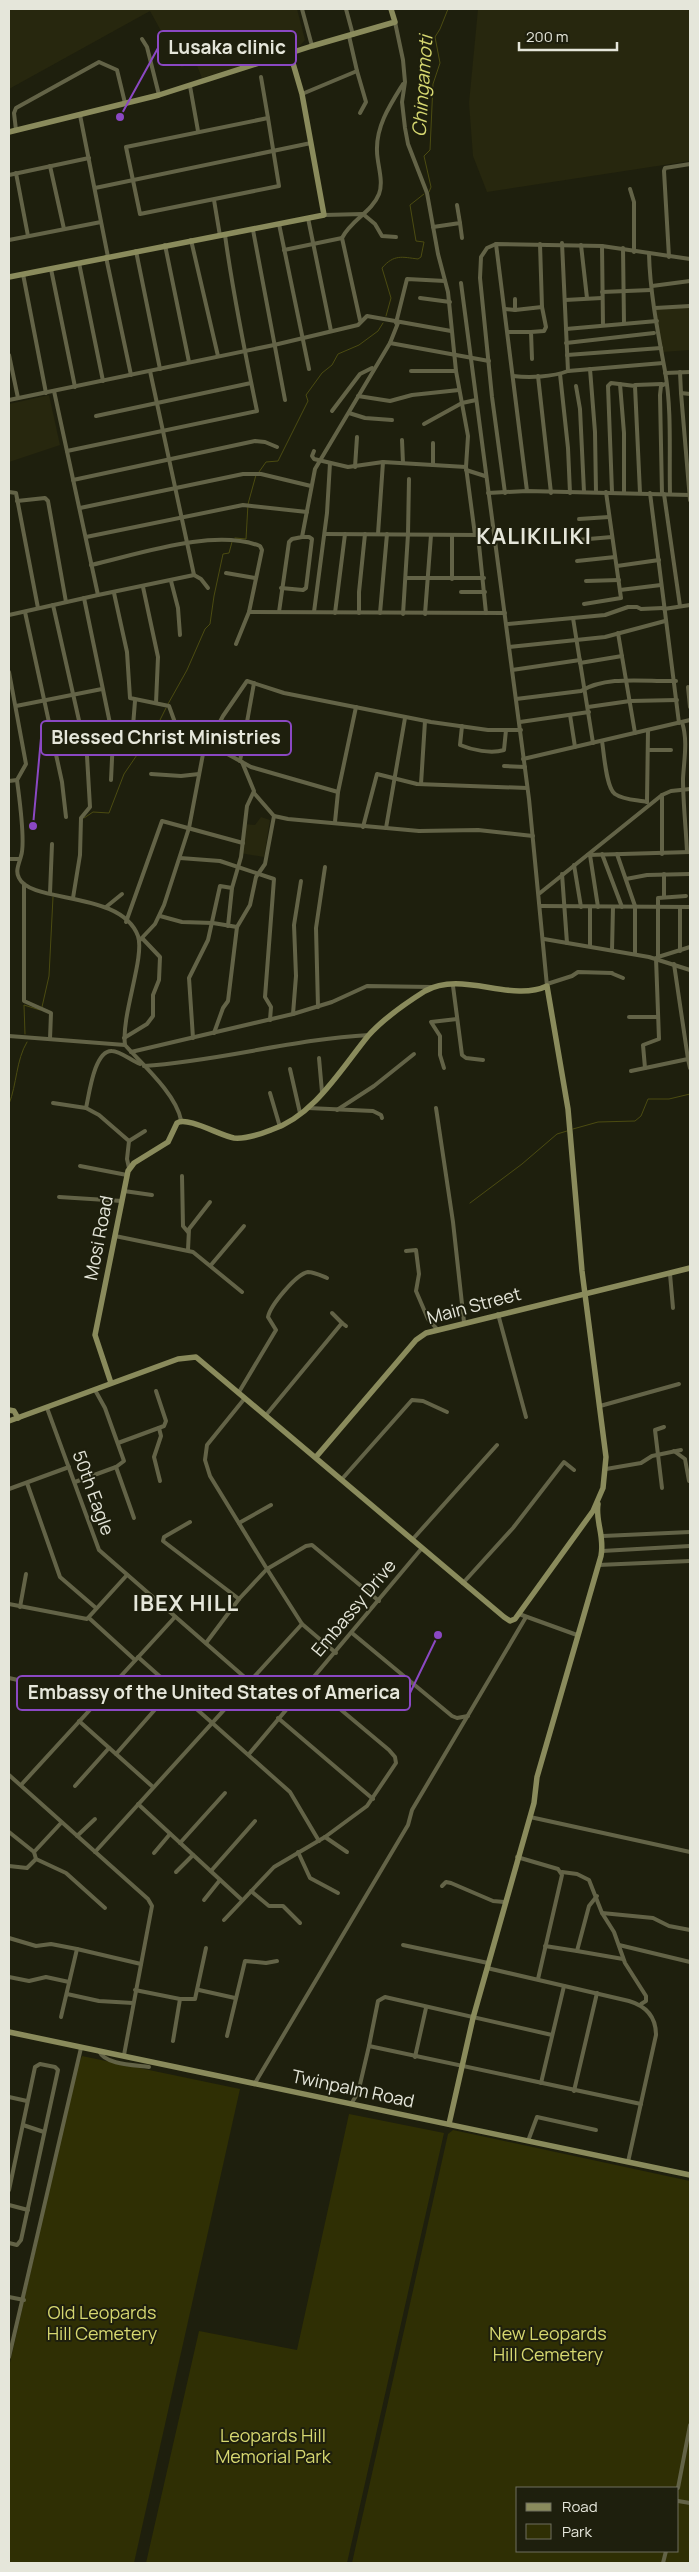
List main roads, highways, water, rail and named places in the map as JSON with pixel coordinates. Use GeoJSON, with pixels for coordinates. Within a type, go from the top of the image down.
{"type":"FeatureCollection","features":[{"type":"Feature","properties":{"kind":"waterway","name":"Chingamoti"},"geometry":{"type":"LineString","coordinates":[[429,192],[431,187],[424,156],[430,150],[433,84],[440,63],[435,37],[448,9]]}},
{"type":"Feature","properties":{"kind":"waterway","name":"Chingamoti"},"geometry":{"type":"LineString","coordinates":[[386,316],[391,298],[382,268],[394,258],[418,259],[421,257],[424,242],[416,241],[410,205],[424,194]]}},
{"type":"Feature","properties":{"kind":"waterway","name":"Chingamoti"},"geometry":{"type":"LineString","coordinates":[[259,472],[266,462],[278,461],[308,401],[306,395],[322,373],[332,365],[338,354],[359,345],[378,331],[383,323]]}},
{"type":"Feature","properties":{"kind":"waterway","name":"Chingamoti"},"geometry":{"type":"LineString","coordinates":[[235,538],[246,539],[248,504],[256,475]]}},
{"type":"Feature","properties":{"kind":"waterway","name":"Chingamoti"},"geometry":{"type":"LineString","coordinates":[[168,704],[187,670],[205,629],[210,624],[223,554],[229,553],[232,542]]}},
{"type":"Feature","properties":{"kind":"waterway","name":"Chingamoti"},"geometry":{"type":"LineString","coordinates":[[84,818],[93,812],[109,813],[124,774],[158,724],[166,708]]}},
{"type":"Feature","properties":{"kind":"waterway","name":"Chingamoti"},"geometry":{"type":"LineString","coordinates":[[42,1007],[49,976],[53,897]]}},
{"type":"Feature","properties":{"kind":"waterway","name":"Chingamoti"},"geometry":{"type":"LineString","coordinates":[[25,1034],[24,1005],[40,1010]]}},
{"type":"Feature","properties":{"kind":"waterway"},"geometry":{"type":"LineString","coordinates":[[9,1104],[23,1049],[27,1042]]}},
{"type":"Feature","properties":{"kind":"waterway"},"geometry":{"type":"LineString","coordinates":[[573,1129],[598,1122],[635,1121],[641,1116],[648,1099],[669,1099],[690,1094]]}},
{"type":"Feature","properties":{"kind":"waterway"},"geometry":{"type":"LineString","coordinates":[[470,1203],[522,1164],[557,1134],[567,1131]]}},
{"type":"Feature","properties":{"kind":"place","name":"Lusaka clinic"},"geometry":{"type":"Point","coordinates":[120,117]}},
{"type":"Feature","properties":{"kind":"place","name":"Blessed Christ Ministries"},"geometry":{"type":"Point","coordinates":[33,826]}},
{"type":"Feature","properties":{"kind":"place","name":"Embassy of the United States of America"},"geometry":{"type":"Point","coordinates":[438,1635]}},
{"type":"Feature","properties":{"kind":"district","name":"KALIKILIKI"},"geometry":{"type":"Point","coordinates":[534,536]}},
{"type":"Feature","properties":{"kind":"district","name":"IBEX HILL"},"geometry":{"type":"Point","coordinates":[186,1603]}},
{"type":"Feature","properties":{"kind":"park label","name":"Old Leopards Hill Cemetery"},"geometry":{"type":"Point","coordinates":[102,2323]}},
{"type":"Feature","properties":{"kind":"park label","name":"New Leopards Hill Cemetery"},"geometry":{"type":"Point","coordinates":[548,2344]}},
{"type":"Feature","properties":{"kind":"park label","name":"Leopards Hill Memorial Park"},"geometry":{"type":"Point","coordinates":[273,2446]}}]}
